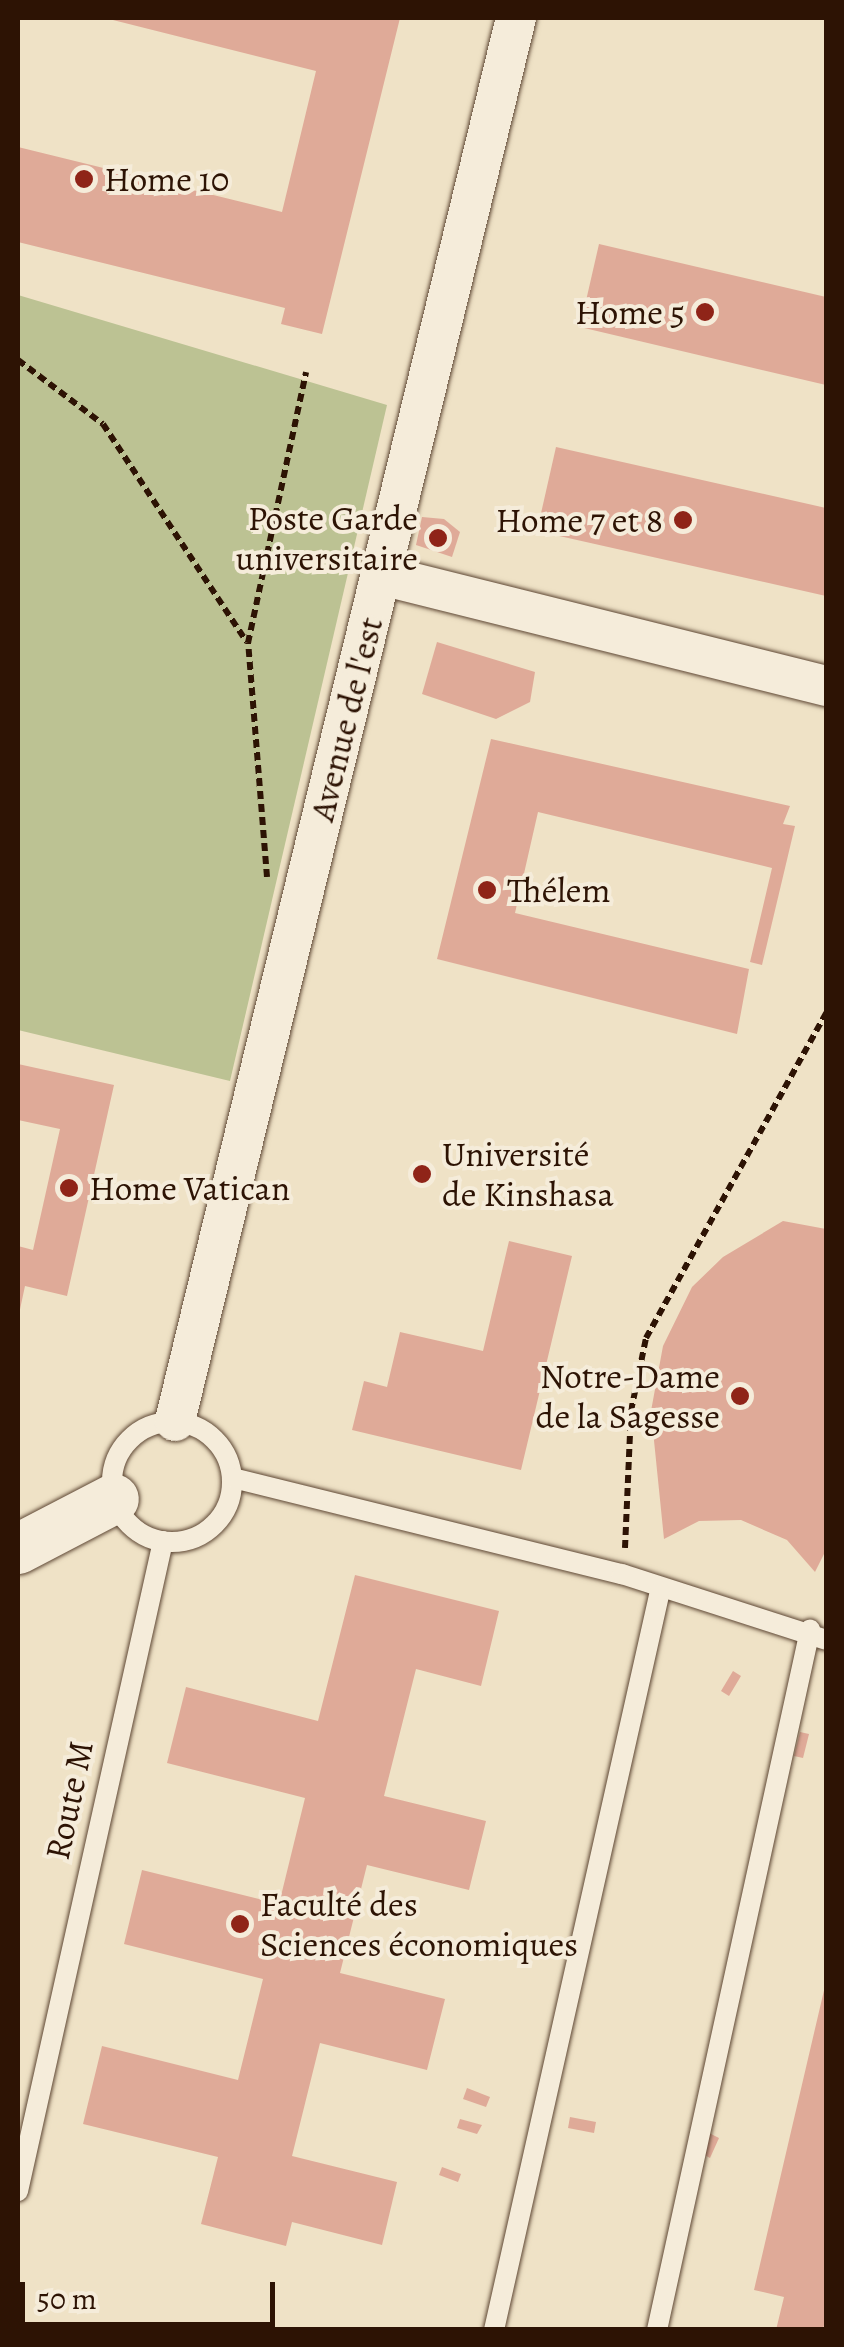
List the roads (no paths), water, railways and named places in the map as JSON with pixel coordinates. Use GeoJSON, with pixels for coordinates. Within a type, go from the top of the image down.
{"type":"FeatureCollection","features":[{"type":"Feature","properties":{"kind":"street","name":"Avenue de l'est"},"geometry":{"type":"LineString","coordinates":[[175,1421],[516,18]]}},
{"type":"Feature","properties":{"kind":"street"},"geometry":{"type":"LineString","coordinates":[[380,576],[826,686]]}},
{"type":"Feature","properties":{"kind":"street"},"geometry":{"type":"LineString","coordinates":[[18,1549],[114,1499]]}},
{"type":"Feature","properties":{"kind":"lane"},"geometry":{"type":"LineString","coordinates":[[175,1421],[215,1438],[233,1478],[231,1500],[213,1526],[184,1541],[162,1542],[132,1527],[114,1499],[112,1470],[124,1444],[146,1427],[175,1421]]}},
{"type":"Feature","properties":{"kind":"lane"},"geometry":{"type":"LineString","coordinates":[[233,1478],[622,1574],[660,1591],[818,1635],[656,2330]]}},
{"type":"Feature","properties":{"kind":"lane","name":"Route M"},"geometry":{"type":"LineString","coordinates":[[18,2192],[162,1542]]}},
{"type":"Feature","properties":{"kind":"lane"},"geometry":{"type":"LineString","coordinates":[[494,2330],[660,1591]]}},
{"type":"Feature","properties":{"kind":"place","name":"Home 10"},"geometry":{"type":"Point","coordinates":[84,179]}},
{"type":"Feature","properties":{"kind":"place","name":"Home 5"},"geometry":{"type":"Point","coordinates":[705,312]}},
{"type":"Feature","properties":{"kind":"place","name":"Home 7 et 8"},"geometry":{"type":"Point","coordinates":[683,520]}},
{"type":"Feature","properties":{"kind":"place","name":"Poste Garde universitaire"},"geometry":{"type":"Point","coordinates":[438,538]}},
{"type":"Feature","properties":{"kind":"place","name":"Thélem"},"geometry":{"type":"Point","coordinates":[487,890]}},
{"type":"Feature","properties":{"kind":"place","name":"Université de Kinshasa"},"geometry":{"type":"Point","coordinates":[422,1174]}},
{"type":"Feature","properties":{"kind":"place","name":"Home Vatican"},"geometry":{"type":"Point","coordinates":[69,1188]}},
{"type":"Feature","properties":{"kind":"place","name":"Notre-Dame de la Sagesse"},"geometry":{"type":"Point","coordinates":[740,1396]}},
{"type":"Feature","properties":{"kind":"place","name":"Faculté des Sciences économiques"},"geometry":{"type":"Point","coordinates":[240,1924]}}]}
